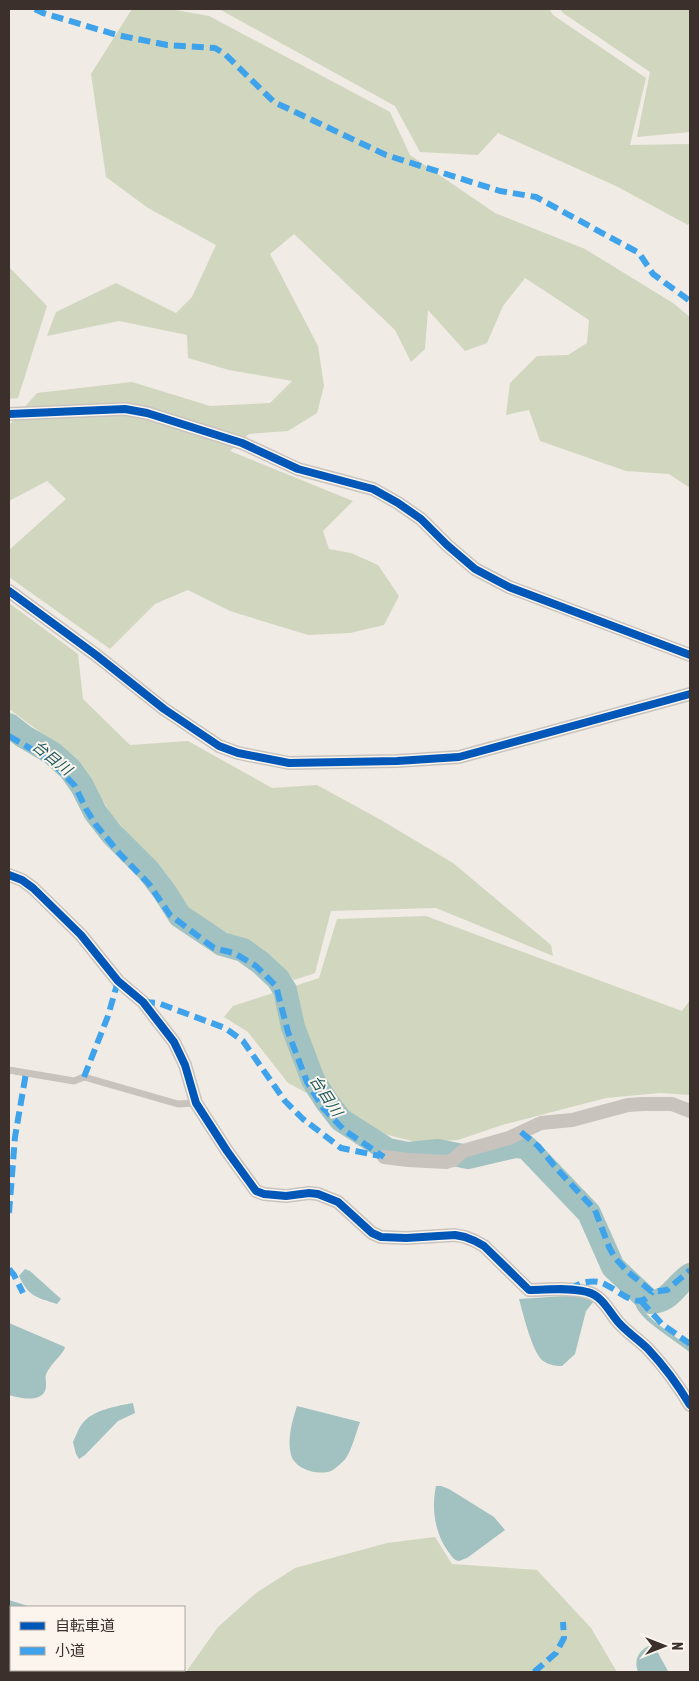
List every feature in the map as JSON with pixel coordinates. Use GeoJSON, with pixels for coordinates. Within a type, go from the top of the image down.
{"type":"FeatureCollection","features":[{"type":"Feature","properties":{"kind":"street"},"geometry":{"type":"LineString","coordinates":[[9,414],[117,409],[147,413],[242,443],[298,469],[373,490],[398,503],[421,519],[475,569],[490,578],[526,594],[690,656]]}},
{"type":"Feature","properties":{"kind":"street"},"geometry":{"type":"LineString","coordinates":[[9,591],[96,655],[164,709],[219,746],[238,753],[288,763],[459,758],[690,694]]}},
{"type":"Feature","properties":{"kind":"street"},"geometry":{"type":"LineString","coordinates":[[9,875],[22,880],[33,888],[82,935],[118,982],[142,1002],[174,1042],[185,1065],[196,1103],[256,1191],[264,1194],[286,1196],[309,1193],[318,1194],[338,1202],[372,1233],[381,1237],[406,1238],[455,1235],[465,1237],[484,1246],[529,1290],[588,1292],[605,1303],[611,1315],[621,1326],[648,1349],[677,1383],[690,1405]]}},
{"type":"Feature","properties":{"kind":"street"},"geometry":{"type":"LineString","coordinates":[[384,1156],[408,1160],[446,1162],[458,1155],[509,1138],[541,1123],[572,1120],[628,1105],[672,1104],[690,1111]]}},
{"type":"Feature","properties":{"kind":"lane"},"geometry":{"type":"LineString","coordinates":[[9,1070],[74,1081],[84,1077],[178,1104],[196,1103]]}},
{"type":"Feature","properties":{"kind":"green space"},"geometry":{"type":"Polygon","coordinates":[[[132,9],[170,9],[209,16],[390,112],[410,155],[495,213],[585,249],[673,303],[690,317],[690,488],[669,474],[626,471],[540,441],[529,410],[506,415],[510,383],[537,356],[568,355],[587,343],[589,320],[525,278],[503,306],[487,343],[465,351],[428,310],[425,349],[411,362],[395,330],[294,234],[270,254],[318,346],[324,386],[317,413],[288,431],[249,434],[230,451],[353,501],[323,531],[329,549],[351,553],[378,565],[399,596],[384,625],[350,633],[308,635],[230,611],[188,590],[155,604],[110,649],[9,577],[9,550],[66,499],[47,481],[9,501],[9,425],[37,393],[132,382],[210,406],[270,403],[292,381],[229,370],[188,358],[187,335],[119,321],[47,336],[56,312],[116,283],[176,313],[192,297],[216,245],[148,208],[106,177],[91,74],[132,9]]]}},
{"type":"Feature","properties":{"kind":"green space"},"geometry":{"type":"Polygon","coordinates":[[[219,9],[549,9],[553,15],[646,78],[630,145],[690,144],[690,221],[688,225],[618,187],[498,133],[478,155],[420,152],[395,106],[219,9]]]}},
{"type":"Feature","properties":{"kind":"green space"},"geometry":{"type":"Polygon","coordinates":[[[560,9],[690,9],[690,132],[637,137],[650,72],[563,13],[560,9]]]}},
{"type":"Feature","properties":{"kind":"green space"},"geometry":{"type":"Polygon","coordinates":[[[9,267],[47,306],[18,398],[9,399],[9,267]]]}},
{"type":"Feature","properties":{"kind":"green space"},"geometry":{"type":"Polygon","coordinates":[[[9,603],[78,654],[83,699],[130,745],[188,741],[272,788],[317,785],[453,863],[551,945],[553,956],[436,908],[331,911],[315,973],[294,980],[267,953],[240,940],[192,912],[110,812],[74,757],[9,709],[9,603]]]}},
{"type":"Feature","properties":{"kind":"green space"},"geometry":{"type":"Polygon","coordinates":[[[426,916],[682,1011],[690,1000],[690,1095],[660,1093],[606,1098],[502,1125],[458,1140],[416,1142],[384,1134],[288,1083],[248,1032],[224,1017],[233,1006],[319,978],[337,919],[426,916]]]}},
{"type":"Feature","properties":{"kind":"green space"},"geometry":{"type":"Polygon","coordinates":[[[435,1537],[452,1564],[537,1570],[591,1628],[617,1672],[186,1672],[218,1627],[256,1593],[295,1568],[387,1543],[435,1537]]]}},
{"type":"Feature","properties":{"kind":"water"},"geometry":{"type":"Polygon","coordinates":[[[25,1269],[30,1271],[61,1299],[57,1304],[38,1298],[26,1288],[19,1276],[25,1269]]]}},
{"type":"Feature","properties":{"kind":"water"},"geometry":{"type":"Polygon","coordinates":[[[579,1295],[594,1301],[586,1311],[575,1354],[562,1366],[543,1361],[535,1349],[528,1332],[519,1299],[579,1295]]]}},
{"type":"Feature","properties":{"kind":"water"},"geometry":{"type":"Polygon","coordinates":[[[9,1323],[65,1347],[47,1372],[44,1392],[36,1398],[30,1399],[9,1395],[9,1323]]]}},
{"type":"Feature","properties":{"kind":"water"},"geometry":{"type":"Polygon","coordinates":[[[133,1403],[135,1413],[118,1421],[79,1459],[73,1442],[79,1428],[86,1419],[105,1409],[133,1403]]]}},
{"type":"Feature","properties":{"kind":"water"},"geometry":{"type":"Polygon","coordinates":[[[297,1406],[360,1422],[346,1458],[331,1471],[314,1472],[302,1468],[293,1460],[290,1449],[290,1436],[297,1406]]]}},
{"type":"Feature","properties":{"kind":"water"},"geometry":{"type":"Polygon","coordinates":[[[436,1486],[449,1489],[494,1517],[505,1530],[467,1558],[459,1561],[455,1560],[445,1547],[438,1530],[434,1513],[436,1486]]]}},
{"type":"Feature","properties":{"kind":"water"},"geometry":{"type":"Polygon","coordinates":[[[9,1600],[28,1606],[10,1606],[10,1671],[85,1671],[84,1672],[9,1672],[9,1600]]]}},
{"type":"Feature","properties":{"kind":"water"},"geometry":{"type":"Polygon","coordinates":[[[653,1644],[668,1671],[638,1672],[637,1658],[641,1651],[653,1644]]]}},
{"type":"Feature","properties":{"kind":"waterway","name":"台目川"},"geometry":{"type":"LineString","coordinates":[[9,725],[23,736],[52,753],[70,769],[82,786],[95,812],[112,834],[148,870],[180,916],[222,944],[243,950],[278,979],[285,990],[293,1027],[313,1080],[341,1120],[388,1150],[408,1154],[438,1151],[468,1157],[515,1146],[526,1147],[589,1213],[613,1267],[650,1302],[663,1299],[690,1275]]}},
{"type":"Feature","properties":{"kind":"waterway"},"geometry":{"type":"LineString","coordinates":[[639,1291],[637,1304],[642,1312],[690,1350]]}},
{"type":"Feature","properties":{"kind":"marked path"},"geometry":{"type":"LineString","coordinates":[[35,9],[117,35],[167,45],[215,48],[225,54],[274,102],[386,155],[500,191],[536,197],[639,253],[653,274],[690,301]]}},
{"type":"Feature","properties":{"kind":"marked path"},"geometry":{"type":"LineString","coordinates":[[9,736],[56,766],[75,786],[96,825],[120,854],[149,884],[170,915],[214,948],[234,953],[256,966],[276,986],[288,1032],[307,1082],[323,1108],[344,1130],[384,1157]]}},
{"type":"Feature","properties":{"kind":"marked path"},"geometry":{"type":"LineString","coordinates":[[84,1077],[108,1016],[118,981]]}},
{"type":"Feature","properties":{"kind":"marked path"},"geometry":{"type":"LineString","coordinates":[[143,1002],[158,1003],[225,1028],[243,1041],[285,1101],[303,1119],[341,1148],[380,1156]]}},
{"type":"Feature","properties":{"kind":"marked path"},"geometry":{"type":"LineString","coordinates":[[9,1213],[15,1137],[26,1073]]}},
{"type":"Feature","properties":{"kind":"marked path"},"geometry":{"type":"LineString","coordinates":[[521,1132],[538,1146],[595,1210],[615,1258],[652,1292],[667,1290],[690,1270]]}},
{"type":"Feature","properties":{"kind":"marked path"},"geometry":{"type":"LineString","coordinates":[[9,1269],[23,1293]]}},
{"type":"Feature","properties":{"kind":"marked path"},"geometry":{"type":"LineString","coordinates":[[569,1289],[587,1282],[599,1282],[627,1297],[640,1301],[652,1292]]}},
{"type":"Feature","properties":{"kind":"marked path"},"geometry":{"type":"LineString","coordinates":[[641,1301],[662,1324],[690,1344]]}},
{"type":"Feature","properties":{"kind":"marked path"},"geometry":{"type":"LineString","coordinates":[[534,1672],[556,1653],[564,1638],[563,1622]]}},
{"type":"Feature","properties":{"kind":"cycle path"},"geometry":{"type":"LineString","coordinates":[[9,414],[125,409],[147,413],[242,443],[298,469],[373,489],[421,519],[475,569],[509,587],[690,655]]}},
{"type":"Feature","properties":{"kind":"cycle path"},"geometry":{"type":"LineString","coordinates":[[9,591],[96,655],[164,709],[219,746],[238,753],[289,763],[397,761],[459,757],[690,694]]}},
{"type":"Feature","properties":{"kind":"cycle path"},"geometry":{"type":"LineString","coordinates":[[9,875],[22,880],[33,888],[81,935],[118,981],[143,1002],[174,1042],[185,1065],[196,1103],[256,1191],[264,1194],[286,1196],[309,1193],[318,1194],[338,1202],[372,1233],[381,1237],[406,1238],[455,1235],[465,1237],[484,1246],[529,1290],[558,1289],[593,1294],[602,1301],[622,1327],[654,1355],[690,1405]]}}]}
